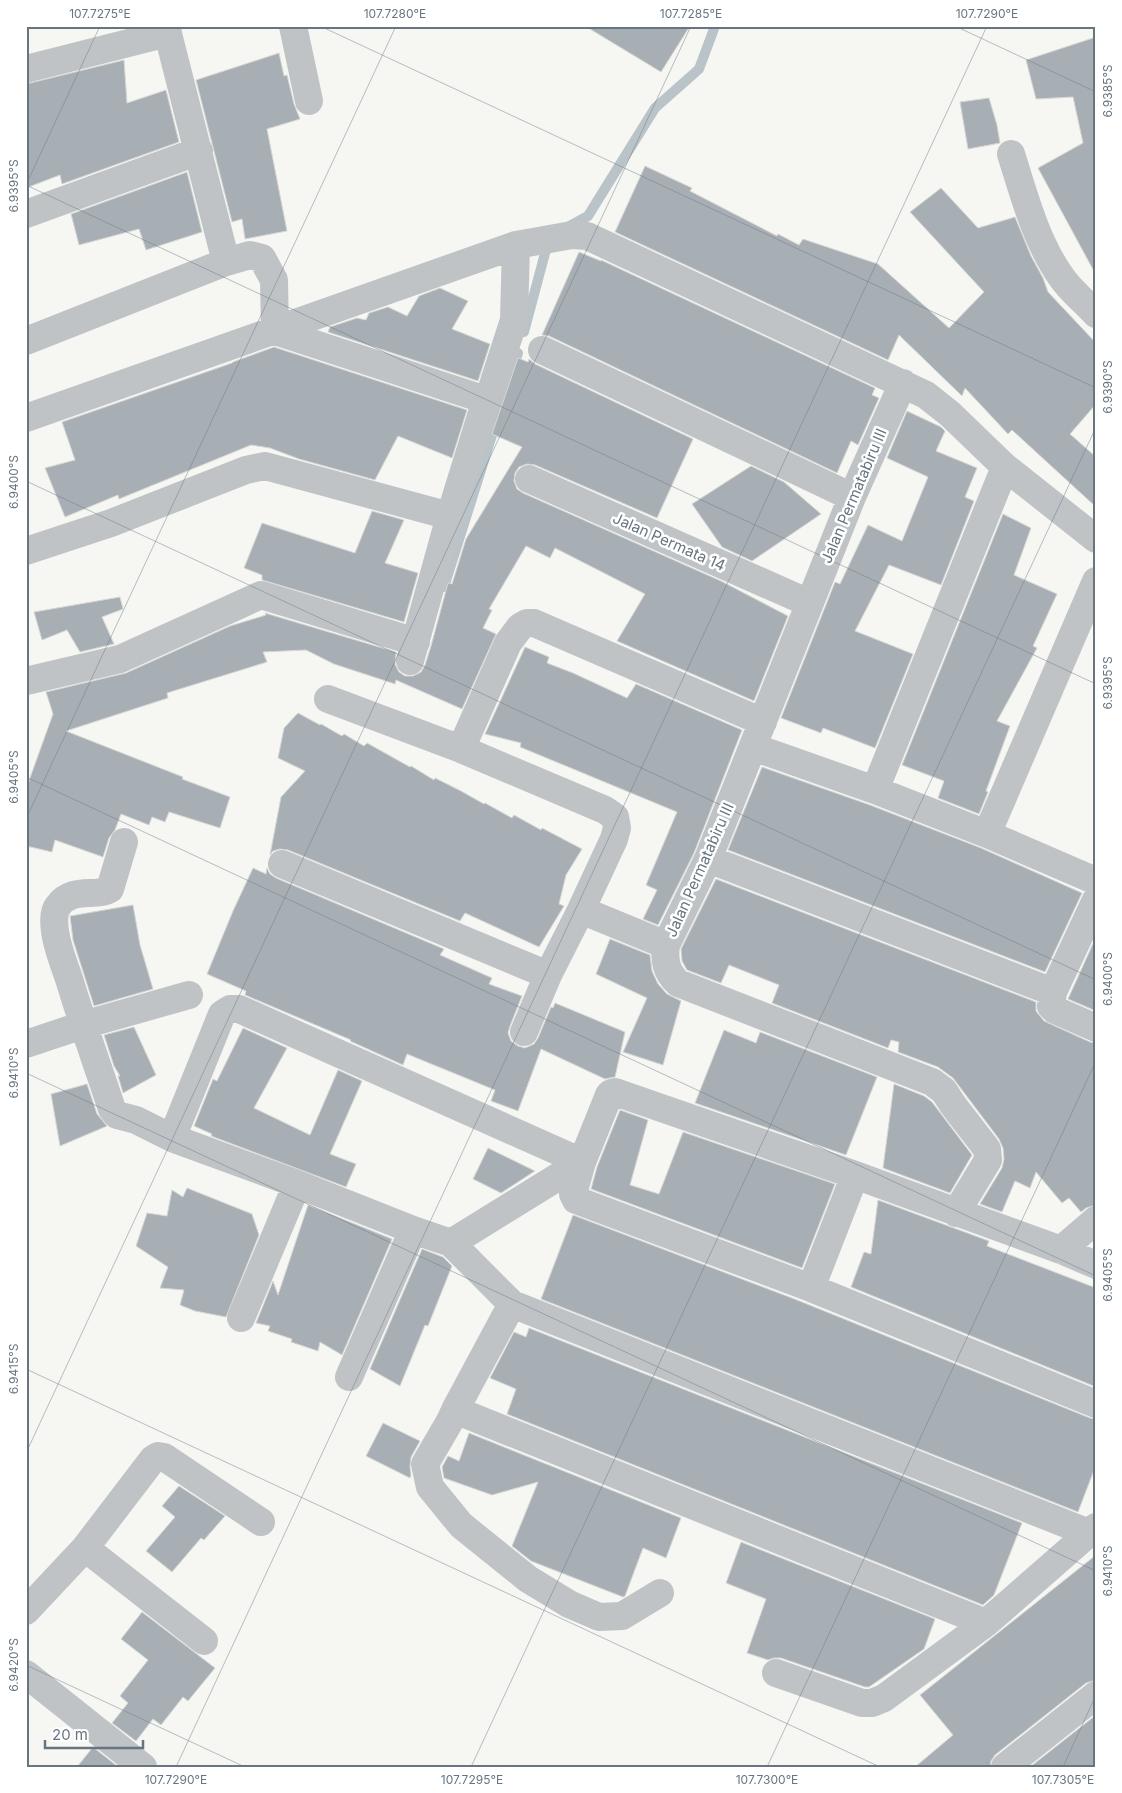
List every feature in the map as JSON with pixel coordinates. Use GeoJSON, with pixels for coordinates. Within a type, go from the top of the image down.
{"type":"FeatureCollection","features":[{"type":"Feature","properties":{"kind":"street"},"geometry":{"type":"LineString","coordinates":[[293,26],[309,101]]}},
{"type":"Feature","properties":{"kind":"street"},"geometry":{"type":"LineString","coordinates":[[26,69],[167,29],[226,262]]}},
{"type":"Feature","properties":{"kind":"street"},"geometry":{"type":"LineString","coordinates":[[26,214],[199,152]]}},
{"type":"Feature","properties":{"kind":"street"},"geometry":{"type":"LineString","coordinates":[[1011,154],[1034,225],[1054,264],[1062,278],[1096,314]]}},
{"type":"Feature","properties":{"kind":"street"},"geometry":{"type":"LineString","coordinates":[[26,418],[275,332],[516,245],[572,235],[587,236],[926,395],[950,414],[1005,467],[1096,539]]}},
{"type":"Feature","properties":{"kind":"street"},"geometry":{"type":"LineString","coordinates":[[26,681],[120,659],[261,595],[413,652],[450,516],[486,400],[491,391],[514,320],[516,245]]}},
{"type":"Feature","properties":{"kind":"street"},"geometry":{"type":"LineString","coordinates":[[26,341],[226,262],[250,255],[262,258],[274,280],[275,332]]}},
{"type":"Feature","properties":{"kind":"street"},"geometry":{"type":"LineString","coordinates":[[275,332],[486,400]]}},
{"type":"Feature","properties":{"kind":"street"},"geometry":{"type":"LineString","coordinates":[[542,350],[852,497]]}},
{"type":"Feature","properties":{"kind":"street","name":"Jalan Permatabiru III"},"geometry":{"type":"LineString","coordinates":[[903,384],[852,497],[754,747],[708,859],[666,945],[664,957],[671,976],[678,983],[932,1082],[944,1090],[953,1105],[987,1149],[988,1154],[988,1160],[956,1213]]}},
{"type":"Feature","properties":{"kind":"street"},"geometry":{"type":"LineString","coordinates":[[26,551],[112,523],[246,470],[265,466],[450,516]]}},
{"type":"Feature","properties":{"kind":"street"},"geometry":{"type":"LineString","coordinates":[[875,790],[1005,467]]}},
{"type":"Feature","properties":{"kind":"street","name":"Jalan Permata 14"},"geometry":{"type":"LineString","coordinates":[[529,479],[809,603]]}},
{"type":"Feature","properties":{"kind":"street"},"geometry":{"type":"LineString","coordinates":[[987,834],[1096,581]]}},
{"type":"Feature","properties":{"kind":"street"},"geometry":{"type":"LineString","coordinates":[[462,749],[508,643],[520,627],[534,622],[763,722]]}},
{"type":"Feature","properties":{"kind":"street"},"geometry":{"type":"LineString","coordinates":[[328,699],[462,749],[615,816],[617,828],[614,839],[548,975],[524,1032]]}},
{"type":"Feature","properties":{"kind":"street"},"geometry":{"type":"LineString","coordinates":[[754,747],[875,790],[987,834],[1095,897],[1053,992],[1051,1006],[1055,1010],[1096,1028]]}},
{"type":"Feature","properties":{"kind":"street"},"geometry":{"type":"LineString","coordinates":[[124,842],[110,890],[71,895],[57,907],[55,915],[55,932],[83,1025],[117,1115],[136,1120],[172,1138],[451,1243],[512,1304],[1092,1530],[986,1623],[884,1698],[872,1703],[862,1703],[776,1673]]}},
{"type":"Feature","properties":{"kind":"street"},"geometry":{"type":"LineString","coordinates":[[708,859],[1053,992]]}},
{"type":"Feature","properties":{"kind":"street"},"geometry":{"type":"LineString","coordinates":[[282,864],[548,975]]}},
{"type":"Feature","properties":{"kind":"street"},"geometry":{"type":"LineString","coordinates":[[581,910],[666,945]]}},
{"type":"Feature","properties":{"kind":"street"},"geometry":{"type":"LineString","coordinates":[[26,1044],[83,1025],[189,996]]}},
{"type":"Feature","properties":{"kind":"street"},"geometry":{"type":"LineString","coordinates":[[172,1138],[222,1014],[230,1009],[239,1009],[582,1162]]}},
{"type":"Feature","properties":{"kind":"street"},"geometry":{"type":"LineString","coordinates":[[1096,1265],[1061,1250],[956,1213],[855,1174],[615,1092],[610,1092],[582,1162],[573,1194],[576,1200],[811,1288],[1096,1404]]}},
{"type":"Feature","properties":{"kind":"street"},"geometry":{"type":"LineString","coordinates":[[451,1243],[582,1162]]}},
{"type":"Feature","properties":{"kind":"street"},"geometry":{"type":"LineString","coordinates":[[811,1288],[855,1174]]}},
{"type":"Feature","properties":{"kind":"street"},"geometry":{"type":"LineString","coordinates":[[241,1318],[297,1184]]}},
{"type":"Feature","properties":{"kind":"street"},"geometry":{"type":"LineString","coordinates":[[1061,1250],[1096,1220]]}},
{"type":"Feature","properties":{"kind":"street"},"geometry":{"type":"LineString","coordinates":[[349,1377],[413,1230]]}},
{"type":"Feature","properties":{"kind":"street"},"geometry":{"type":"LineString","coordinates":[[512,1304],[425,1464],[430,1487],[461,1525],[528,1579],[569,1604],[598,1617],[622,1616],[660,1593]]}},
{"type":"Feature","properties":{"kind":"street"},"geometry":{"type":"LineString","coordinates":[[455,1410],[986,1623]]}},
{"type":"Feature","properties":{"kind":"street"},"geometry":{"type":"LineString","coordinates":[[26,1611],[85,1548],[153,1459],[158,1456],[164,1457],[261,1522]]}},
{"type":"Feature","properties":{"kind":"street"},"geometry":{"type":"LineString","coordinates":[[85,1548],[204,1641]]}},
{"type":"Feature","properties":{"kind":"street"},"geometry":{"type":"LineString","coordinates":[[26,1674],[143,1767]]}},
{"type":"Feature","properties":{"kind":"street"},"geometry":{"type":"LineString","coordinates":[[1006,1767],[1096,1695]]}},
{"type":"Feature","properties":{"kind":"building"},"geometry":{"type":"Polygon","coordinates":[[[585,26],[690,26],[661,72],[585,26]]]}},
{"type":"Feature","properties":{"kind":"building"},"geometry":{"type":"Polygon","coordinates":[[[1096,37],[1096,275],[1038,168],[1083,143],[1073,97],[1036,99],[1026,60],[1096,37]]]}},
{"type":"Feature","properties":{"kind":"building"},"geometry":{"type":"Polygon","coordinates":[[[279,53],[284,76],[287,75],[294,104],[300,119],[267,129],[287,231],[245,239],[242,219],[232,222],[196,80],[279,53]]]}},
{"type":"Feature","properties":{"kind":"building"},"geometry":{"type":"Polygon","coordinates":[[[124,60],[127,103],[166,90],[179,142],[62,184],[60,175],[26,188],[26,84],[124,60]]]}},
{"type":"Feature","properties":{"kind":"building"},"geometry":{"type":"Polygon","coordinates":[[[989,98],[1000,143],[968,149],[960,102],[989,98]]]}},
{"type":"Feature","properties":{"kind":"building"},"geometry":{"type":"Polygon","coordinates":[[[645,166],[692,188],[690,191],[777,236],[778,234],[799,245],[803,239],[878,264],[949,328],[984,292],[910,212],[941,188],[978,228],[1015,217],[1048,292],[1096,343],[1096,404],[1070,434],[1096,457],[1096,507],[1012,430],[1008,434],[965,388],[962,396],[899,335],[888,360],[615,232],[645,166]]]}},
{"type":"Feature","properties":{"kind":"building"},"geometry":{"type":"Polygon","coordinates":[[[187,172],[202,232],[146,250],[139,229],[79,245],[71,214],[187,172]]]}},
{"type":"Feature","properties":{"kind":"building"},"geometry":{"type":"Polygon","coordinates":[[[579,252],[601,260],[875,388],[872,395],[879,398],[858,445],[851,441],[837,473],[549,336],[542,335],[579,252]]]}},
{"type":"Feature","properties":{"kind":"building"},"geometry":{"type":"Polygon","coordinates":[[[440,288],[468,301],[452,329],[490,344],[478,381],[328,332],[330,327],[357,318],[366,320],[369,313],[388,307],[407,316],[419,296],[440,288]]]}},
{"type":"Feature","properties":{"kind":"building"},"geometry":{"type":"Polygon","coordinates":[[[274,347],[467,410],[452,458],[398,436],[375,480],[299,459],[270,448],[251,445],[119,499],[118,495],[65,517],[45,468],[75,460],[62,422],[274,347]]]}},
{"type":"Feature","properties":{"kind":"building"},"geometry":{"type":"Polygon","coordinates":[[[518,358],[528,362],[529,359],[535,364],[693,439],[657,518],[535,465],[527,464],[519,467],[515,473],[514,481],[517,489],[523,493],[721,581],[788,616],[754,701],[617,641],[645,594],[555,548],[550,558],[526,546],[489,609],[492,610],[483,628],[496,634],[462,709],[396,680],[395,684],[334,664],[306,650],[263,652],[267,662],[167,693],[168,698],[66,731],[230,797],[220,828],[169,812],[165,822],[152,817],[149,825],[121,814],[115,830],[109,838],[103,857],[55,840],[52,852],[26,846],[26,789],[53,714],[46,692],[126,673],[230,626],[266,615],[265,613],[396,652],[395,664],[399,672],[405,676],[413,676],[421,672],[431,646],[448,583],[452,584],[466,539],[522,447],[492,434],[518,358]]]}},
{"type":"Feature","properties":{"kind":"building"},"geometry":{"type":"Polygon","coordinates":[[[907,411],[941,427],[945,431],[936,451],[977,468],[965,497],[974,501],[941,585],[889,565],[855,631],[913,654],[875,748],[823,728],[821,733],[781,718],[835,582],[840,584],[868,525],[902,541],[928,477],[887,458],[907,411]]]}},
{"type":"Feature","properties":{"kind":"building"},"geometry":{"type":"Polygon","coordinates":[[[751,466],[784,482],[821,514],[752,561],[722,547],[692,504],[751,466]]]}},
{"type":"Feature","properties":{"kind":"building"},"geometry":{"type":"Polygon","coordinates":[[[372,511],[404,520],[385,563],[418,573],[404,622],[262,580],[262,575],[244,568],[262,523],[355,553],[372,511]]]}},
{"type":"Feature","properties":{"kind":"building"},"geometry":{"type":"Polygon","coordinates":[[[1003,514],[1031,528],[1014,575],[1057,594],[1033,646],[1037,648],[997,721],[1010,726],[979,814],[938,798],[944,781],[902,765],[1003,514]]]}},
{"type":"Feature","properties":{"kind":"building"},"geometry":{"type":"Polygon","coordinates":[[[120,597],[123,609],[102,617],[114,644],[80,652],[67,630],[42,640],[34,612],[120,597]]]}},
{"type":"Feature","properties":{"kind":"building"},"geometry":{"type":"Polygon","coordinates":[[[525,647],[549,657],[547,663],[627,698],[636,684],[742,730],[694,853],[658,925],[643,919],[657,890],[646,885],[677,812],[520,747],[521,743],[485,734],[525,647]]]}},
{"type":"Feature","properties":{"kind":"building"},"geometry":{"type":"Polygon","coordinates":[[[298,713],[342,736],[344,734],[364,746],[367,743],[434,780],[435,778],[512,818],[514,815],[582,849],[566,875],[559,904],[564,906],[539,947],[465,913],[460,921],[288,850],[280,849],[273,851],[270,855],[281,797],[305,771],[278,758],[284,728],[298,713]]]}},
{"type":"Feature","properties":{"kind":"building"},"geometry":{"type":"Polygon","coordinates":[[[762,767],[870,805],[981,848],[1082,893],[1045,972],[728,850],[762,767]]]}},
{"type":"Feature","properties":{"kind":"building"},"geometry":{"type":"Polygon","coordinates":[[[253,868],[266,874],[267,868],[270,874],[276,878],[444,949],[440,955],[492,978],[489,984],[522,996],[508,1033],[511,1041],[518,1046],[525,1048],[534,1044],[551,1007],[553,1008],[555,1003],[625,1032],[615,1077],[605,1079],[541,1049],[518,1111],[491,1101],[495,1090],[407,1054],[403,1065],[351,1040],[245,995],[246,991],[207,974],[253,868]]]}},
{"type":"Feature","properties":{"kind":"building"},"geometry":{"type":"Polygon","coordinates":[[[716,879],[1036,1002],[1036,1011],[1044,1021],[1096,1043],[1096,1205],[1086,1208],[1081,1212],[1069,1198],[1062,1203],[1036,1172],[1030,1188],[1015,1181],[1002,1212],[980,1204],[1002,1168],[1004,1159],[1003,1148],[999,1139],[953,1078],[938,1067],[898,1052],[899,1042],[891,1040],[888,1048],[772,1003],[779,985],[729,965],[721,983],[687,970],[682,961],[681,949],[716,879]]]}},
{"type":"Feature","properties":{"kind":"building"},"geometry":{"type":"Polygon","coordinates":[[[133,905],[140,945],[153,989],[94,1006],[73,940],[70,916],[133,905]]]}},
{"type":"Feature","properties":{"kind":"building"},"geometry":{"type":"Polygon","coordinates":[[[1096,937],[1096,1011],[1068,999],[1096,937]]]}},
{"type":"Feature","properties":{"kind":"building"},"geometry":{"type":"Polygon","coordinates":[[[610,939],[650,955],[652,971],[658,984],[667,994],[681,1001],[663,1065],[623,1052],[647,998],[596,974],[610,939]]]}},
{"type":"Feature","properties":{"kind":"building"},"geometry":{"type":"Polygon","coordinates":[[[134,1027],[156,1075],[123,1093],[118,1076],[120,1076],[114,1066],[104,1035],[134,1027]]]}},
{"type":"Feature","properties":{"kind":"building"},"geometry":{"type":"Polygon","coordinates":[[[243,1028],[287,1048],[254,1108],[310,1135],[338,1070],[362,1081],[330,1154],[356,1164],[346,1187],[211,1136],[212,1134],[194,1126],[213,1079],[217,1081],[243,1028]]]}},
{"type":"Feature","properties":{"kind":"building"},"geometry":{"type":"Polygon","coordinates":[[[724,1030],[756,1043],[760,1032],[877,1077],[846,1155],[695,1103],[724,1030]]]}},
{"type":"Feature","properties":{"kind":"building"},"geometry":{"type":"Polygon","coordinates":[[[87,1084],[97,1114],[107,1126],[60,1146],[51,1094],[87,1084]]]}},
{"type":"Feature","properties":{"kind":"building"},"geometry":{"type":"Polygon","coordinates":[[[894,1084],[924,1096],[932,1102],[972,1155],[950,1193],[883,1168],[894,1084]]]}},
{"type":"Feature","properties":{"kind":"building"},"geometry":{"type":"Polygon","coordinates":[[[620,1110],[648,1120],[630,1185],[659,1194],[683,1132],[835,1184],[802,1268],[591,1189],[597,1167],[620,1110]]]}},
{"type":"Feature","properties":{"kind":"building"},"geometry":{"type":"Polygon","coordinates":[[[488,1148],[535,1171],[501,1193],[473,1179],[488,1148]]]}},
{"type":"Feature","properties":{"kind":"building"},"geometry":{"type":"Polygon","coordinates":[[[187,1188],[252,1214],[259,1235],[226,1317],[195,1311],[180,1305],[184,1290],[160,1288],[168,1267],[136,1246],[147,1213],[167,1216],[172,1190],[183,1197],[187,1188]]]}},
{"type":"Feature","properties":{"kind":"building"},"geometry":{"type":"Polygon","coordinates":[[[878,1200],[989,1241],[987,1246],[1096,1288],[1096,1387],[851,1287],[864,1252],[871,1254],[878,1200]]]}},
{"type":"Feature","properties":{"kind":"building"},"geometry":{"type":"Polygon","coordinates":[[[308,1205],[392,1239],[342,1355],[320,1342],[318,1351],[291,1342],[292,1339],[268,1331],[270,1326],[256,1323],[273,1281],[278,1295],[308,1205]]]}},
{"type":"Feature","properties":{"kind":"building"},"geometry":{"type":"Polygon","coordinates":[[[573,1215],[792,1298],[1096,1419],[1096,1465],[1078,1512],[541,1299],[573,1215]]]}},
{"type":"Feature","properties":{"kind":"building"},"geometry":{"type":"Polygon","coordinates":[[[422,1249],[443,1257],[452,1266],[428,1326],[425,1325],[400,1386],[370,1369],[422,1249]]]}},
{"type":"Feature","properties":{"kind":"building"},"geometry":{"type":"Polygon","coordinates":[[[529,1328],[1022,1523],[994,1595],[983,1605],[507,1414],[516,1389],[490,1378],[514,1332],[526,1337],[529,1328]]]}},
{"type":"Feature","properties":{"kind":"building"},"geometry":{"type":"Polygon","coordinates":[[[383,1423],[420,1441],[411,1457],[410,1478],[366,1456],[383,1423]]]}},
{"type":"Feature","properties":{"kind":"building"},"geometry":{"type":"Polygon","coordinates":[[[469,1433],[681,1518],[666,1558],[643,1548],[623,1597],[531,1561],[512,1546],[538,1482],[492,1495],[444,1478],[442,1467],[448,1456],[459,1461],[469,1433]]]}},
{"type":"Feature","properties":{"kind":"building"},"geometry":{"type":"Polygon","coordinates":[[[179,1486],[225,1516],[204,1540],[201,1538],[172,1572],[146,1551],[175,1517],[162,1506],[179,1486]]]}},
{"type":"Feature","properties":{"kind":"building"},"geometry":{"type":"Polygon","coordinates":[[[741,1542],[935,1619],[924,1649],[869,1687],[781,1658],[768,1660],[747,1653],[766,1599],[726,1583],[741,1542]]]}},
{"type":"Feature","properties":{"kind":"building"},"geometry":{"type":"Polygon","coordinates":[[[1096,1555],[1096,1680],[1086,1683],[995,1755],[990,1767],[915,1767],[953,1735],[920,1695],[1096,1555]]]}},
{"type":"Feature","properties":{"kind":"building"},"geometry":{"type":"Polygon","coordinates":[[[142,1612],[215,1668],[188,1701],[183,1697],[161,1725],[153,1719],[136,1741],[112,1723],[128,1703],[120,1696],[148,1660],[121,1639],[142,1612]]]}},
{"type":"Feature","properties":{"kind":"building"},"geometry":{"type":"Polygon","coordinates":[[[1096,1715],[1096,1767],[1030,1767],[1096,1715]]]}},
{"type":"Feature","properties":{"kind":"building"},"geometry":{"type":"Polygon","coordinates":[[[93,1747],[117,1766],[77,1767],[93,1747]]]}},
{"type":"Feature","properties":{"kind":"waterway"},"geometry":{"type":"LineString","coordinates":[[566,228],[588,216],[655,108],[699,69],[715,26]]}},
{"type":"Feature","properties":{"kind":"waterway"},"geometry":{"type":"LineString","coordinates":[[524,332],[548,242]]}},
{"type":"Feature","properties":{"kind":"waterway"},"geometry":{"type":"LineString","coordinates":[[444,587],[518,353]]}}]}
